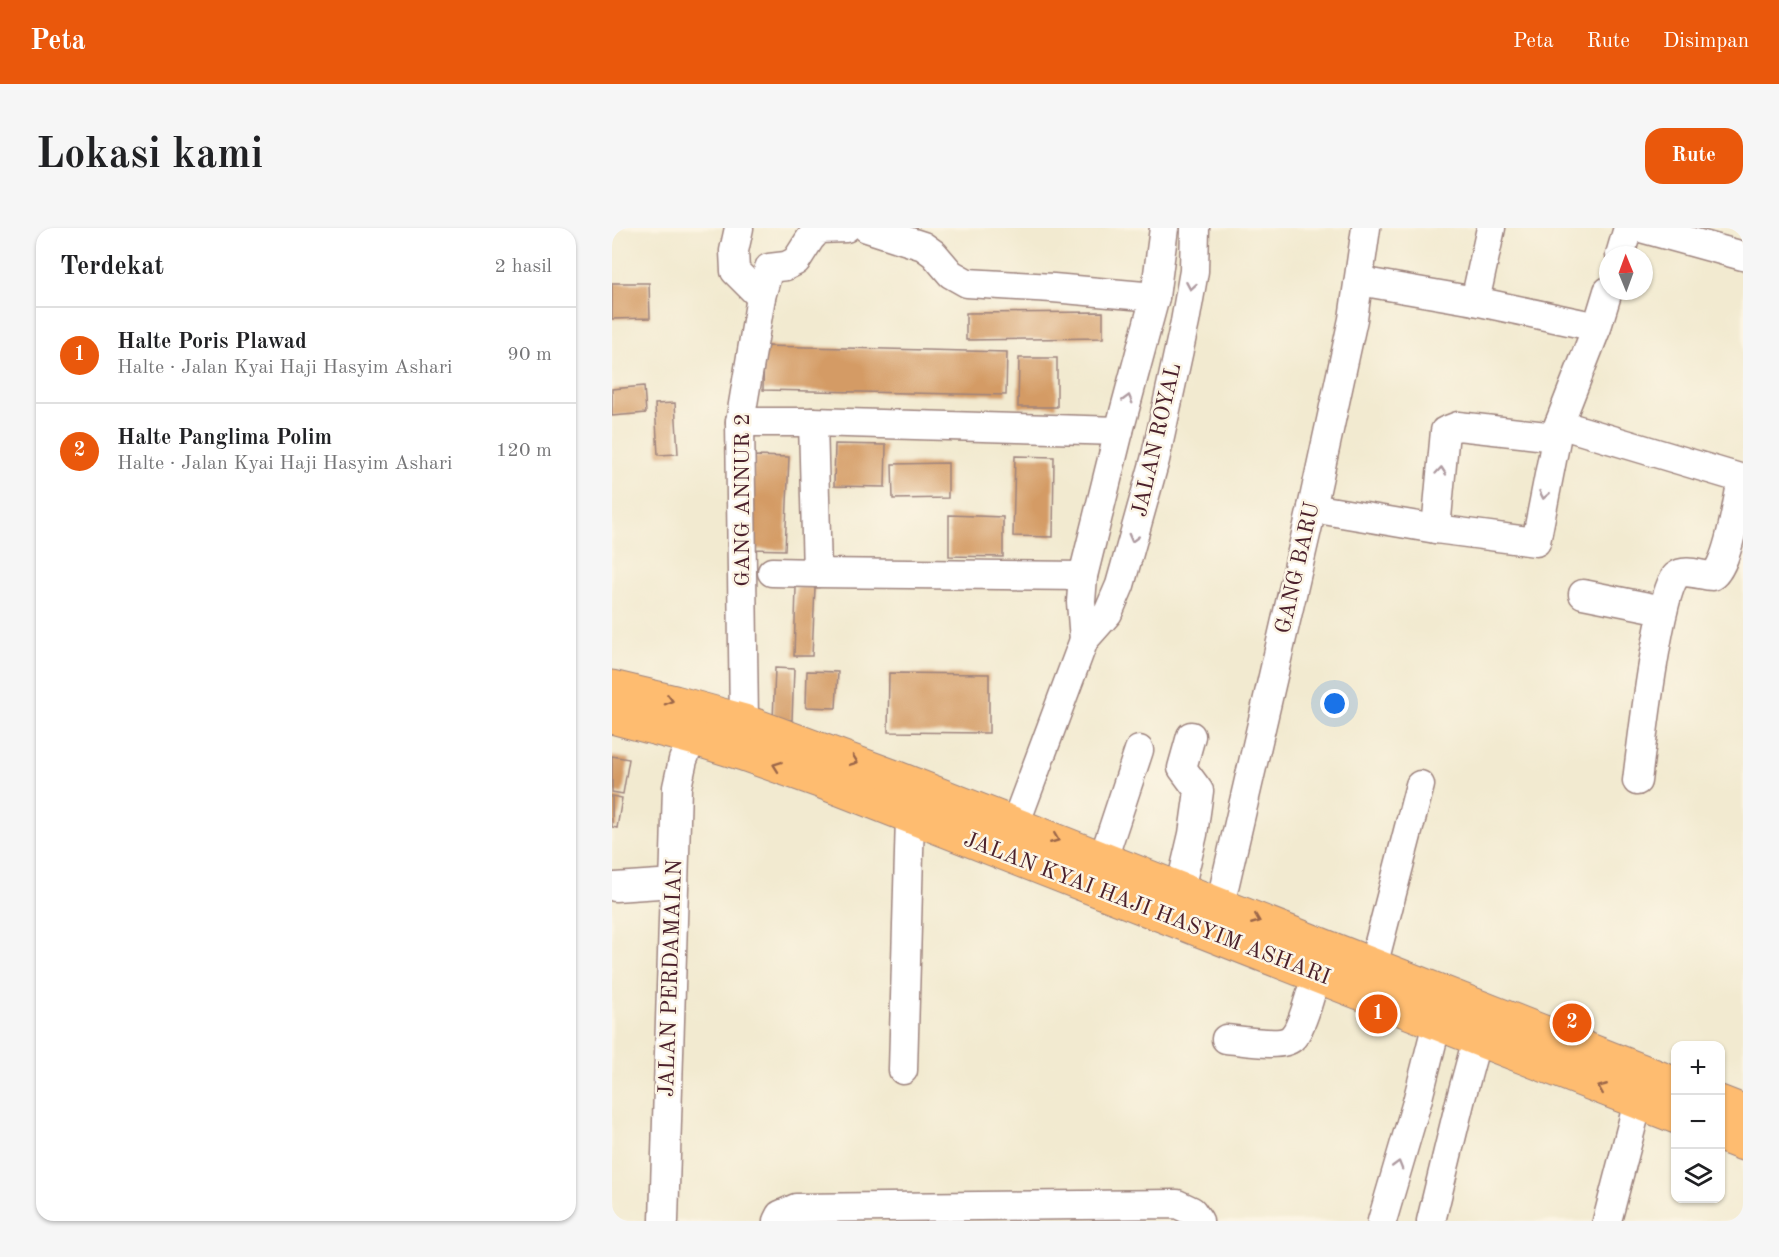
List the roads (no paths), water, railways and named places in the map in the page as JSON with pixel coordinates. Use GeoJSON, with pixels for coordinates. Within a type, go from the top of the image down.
{"type":"FeatureCollection","features":[{"type":"Feature","properties":{"kind":"main road","name":"JALAN KYAI HAJI HASYIM ASHARI"},"geometry":{"type":"LineString","coordinates":[[612,687],[744,721],[1016,823],[1373,966],[1441,1008]]}},
{"type":"Feature","properties":{"kind":"main road","name":"JALAN KYAI HAJI HASYIM ASHARI"},"geometry":{"type":"LineString","coordinates":[[612,717],[692,738],[754,758],[1316,975],[1441,1008],[1481,1024],[1638,1102],[1671,1115]]}},
{"type":"Feature","properties":{"kind":"main road","name":"JALAN KYAI HAJI HASYIM ASHARI"},"geometry":{"type":"LineString","coordinates":[[1481,1024],[1671,1082]]}},
{"type":"Feature","properties":{"kind":"main road"},"geometry":{"type":"LineString","coordinates":[[1725,1104],[1743,1111]]}},
{"type":"Feature","properties":{"kind":"main road"},"geometry":{"type":"LineString","coordinates":[[1725,1137],[1743,1144]]}},
{"type":"Feature","properties":{"kind":"street"},"geometry":{"type":"LineString","coordinates":[[739,228],[734,251],[735,271],[761,297]]}},
{"type":"Feature","properties":{"kind":"street","name":"GANG ANNUR 2"},"geometry":{"type":"LineString","coordinates":[[744,721],[740,422],[761,297],[769,268],[786,266],[796,261],[819,229],[845,228]]}},
{"type":"Feature","properties":{"kind":"street"},"geometry":{"type":"LineString","coordinates":[[867,228],[923,246],[934,254],[951,274],[967,283],[1155,297]]}},
{"type":"Feature","properties":{"kind":"street","name":"JALAN ROYAL"},"geometry":{"type":"LineString","coordinates":[[1084,640],[1081,602],[1083,576],[1155,297],[1164,228]]}},
{"type":"Feature","properties":{"kind":"street","name":"JALAN ROYAL"},"geometry":{"type":"LineString","coordinates":[[1004,853],[1084,640],[1108,613],[1120,585],[1155,460],[1185,322],[1194,271],[1194,228]]}},
{"type":"Feature","properties":{"kind":"street","name":"GANG BARU"},"geometry":{"type":"LineString","coordinates":[[1220,905],[1312,508],[1353,319],[1366,228]]}},
{"type":"Feature","properties":{"kind":"street"},"geometry":{"type":"LineString","coordinates":[[1475,301],[1491,228]]}},
{"type":"Feature","properties":{"kind":"street"},"geometry":{"type":"LineString","coordinates":[[1623,246],[1628,228]]}},
{"type":"Feature","properties":{"kind":"street"},"geometry":{"type":"LineString","coordinates":[[1641,228],[1743,256]]}},
{"type":"Feature","properties":{"kind":"street"},"geometry":{"type":"LineString","coordinates":[[1359,281],[1475,301],[1597,327]]}},
{"type":"Feature","properties":{"kind":"street"},"geometry":{"type":"LineString","coordinates":[[1312,508],[1436,529],[1536,542],[1557,431],[1605,300]]}},
{"type":"Feature","properties":{"kind":"street"},"geometry":{"type":"LineString","coordinates":[[740,422],[1119,431]]}},
{"type":"Feature","properties":{"kind":"street"},"geometry":{"type":"LineString","coordinates":[[813,422],[817,573]]}},
{"type":"Feature","properties":{"kind":"street"},"geometry":{"type":"LineString","coordinates":[[1436,529],[1445,430],[1458,426],[1557,431],[1743,479],[1727,551],[1718,573],[1712,576],[1684,572],[1677,576],[1670,585],[1663,610],[1637,781]]}},
{"type":"Feature","properties":{"kind":"street"},"geometry":{"type":"LineString","coordinates":[[771,572],[1083,576]]}},
{"type":"Feature","properties":{"kind":"street"},"geometry":{"type":"LineString","coordinates":[[1583,594],[1663,610]]}},
{"type":"Feature","properties":{"kind":"street"},"geometry":{"type":"LineString","coordinates":[[1180,889],[1193,834],[1199,790],[1182,768],[1191,736]]}},
{"type":"Feature","properties":{"kind":"street","name":"JALAN PERDAMAIAN"},"geometry":{"type":"LineString","coordinates":[[664,1221],[677,787],[683,760],[692,738]]}},
{"type":"Feature","properties":{"kind":"street"},"geometry":{"type":"LineString","coordinates":[[1103,859],[1139,750]]}},
{"type":"Feature","properties":{"kind":"street"},"geometry":{"type":"LineString","coordinates":[[1373,966],[1420,785]]}},
{"type":"Feature","properties":{"kind":"street"},"geometry":{"type":"LineString","coordinates":[[903,1070],[910,817]]}},
{"type":"Feature","properties":{"kind":"street"},"geometry":{"type":"LineString","coordinates":[[615,887],[674,883]]}},
{"type":"Feature","properties":{"kind":"street"},"geometry":{"type":"LineString","coordinates":[[1226,1039],[1275,1043],[1286,1042],[1292,1038],[1299,1028],[1316,975]]}},
{"type":"Feature","properties":{"kind":"street"},"geometry":{"type":"LineString","coordinates":[[1382,1221],[1417,1102],[1441,1008]]}},
{"type":"Feature","properties":{"kind":"street"},"geometry":{"type":"LineString","coordinates":[[1431,1221],[1481,1024]]}},
{"type":"Feature","properties":{"kind":"street"},"geometry":{"type":"LineString","coordinates":[[1607,1221],[1638,1102]]}},
{"type":"Feature","properties":{"kind":"street"},"geometry":{"type":"LineString","coordinates":[[777,1221],[780,1215],[796,1208],[1177,1204],[1192,1210],[1199,1221]]}},
{"type":"Feature","properties":{"kind":"place","name":"Halte Poris Plawad"},"geometry":{"type":"Point","coordinates":[1378,1014]}},
{"type":"Feature","properties":{"kind":"place","name":"Halte Panglima Polim"},"geometry":{"type":"Point","coordinates":[1572,1023]}}]}
